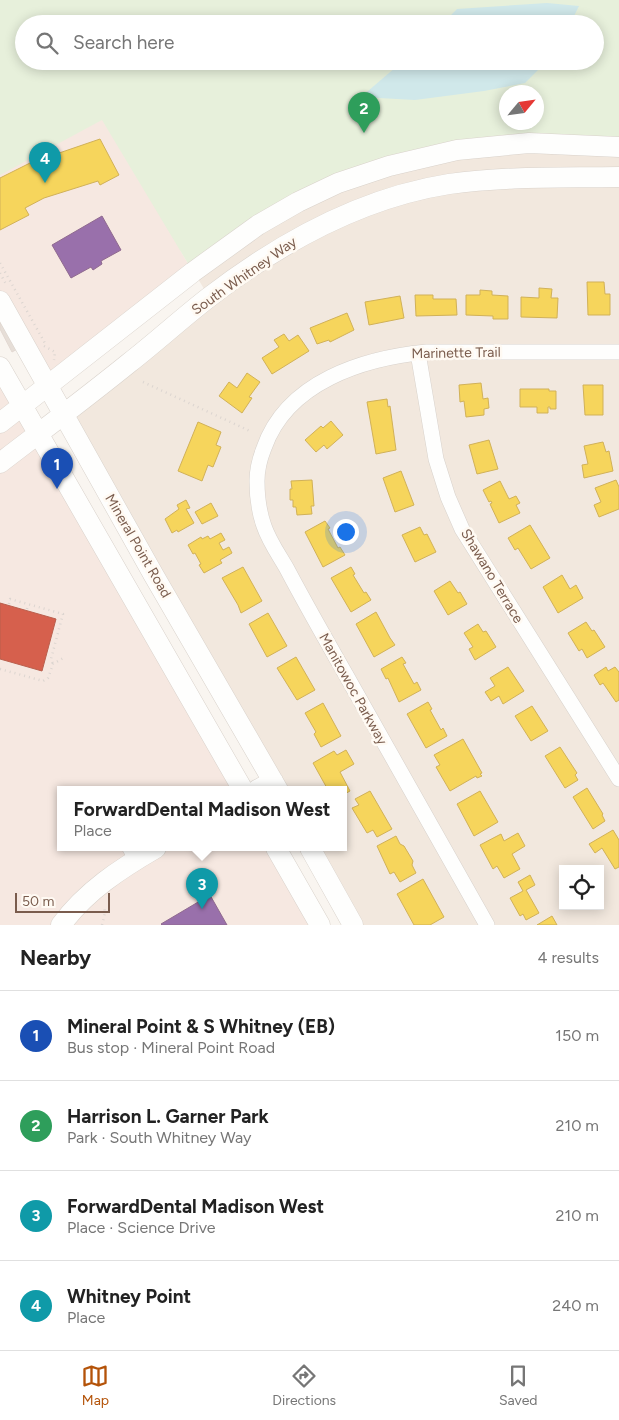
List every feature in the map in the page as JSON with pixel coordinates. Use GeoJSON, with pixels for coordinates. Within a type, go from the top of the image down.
{"type":"FeatureCollection","features":[{"type":"Feature","properties":{"kind":"main road"},"geometry":{"type":"LineString","coordinates":[[0,423],[193,272],[258,225],[298,202],[338,183],[389,166],[457,150],[529,143],[619,147]]}},
{"type":"Feature","properties":{"kind":"main road","name":"South Whitney Way"},"geometry":{"type":"LineString","coordinates":[[0,462],[63,415],[209,297],[302,234],[351,212],[391,198],[448,184],[511,178],[619,177]]}},
{"type":"Feature","properties":{"kind":"main road","name":"Mineral Point Road"},"geometry":{"type":"LineString","coordinates":[[0,301],[268,786]]}},
{"type":"Feature","properties":{"kind":"main road"},"geometry":{"type":"LineString","coordinates":[[0,367],[241,786]]}},
{"type":"Feature","properties":{"kind":"main road"},"geometry":{"type":"LineString","coordinates":[[61,925],[79,903],[129,854],[142,851]]}},
{"type":"Feature","properties":{"kind":"main road"},"geometry":{"type":"LineString","coordinates":[[278,851],[320,925]]}},
{"type":"Feature","properties":{"kind":"main road"},"geometry":{"type":"LineString","coordinates":[[312,851],[353,925]]}},
{"type":"Feature","properties":{"kind":"street","name":"Marinette Trail"},"geometry":{"type":"LineString","coordinates":[[266,442],[287,408],[311,388],[344,371],[374,360],[418,353],[461,351],[619,352]]}},
{"type":"Feature","properties":{"kind":"street","name":"Shawano Terrace"},"geometry":{"type":"LineString","coordinates":[[418,353],[436,459],[448,497],[462,529],[619,778]]}},
{"type":"Feature","properties":{"kind":"street","name":"Manitowoc Parkway"},"geometry":{"type":"LineString","coordinates":[[266,442],[260,458],[257,480],[260,512],[264,527],[308,609],[486,925]]}},
{"type":"Feature","properties":{"kind":"path"},"geometry":{"type":"LineString","coordinates":[[0,263],[46,347],[55,352],[54,360]]}},
{"type":"Feature","properties":{"kind":"path"},"geometry":{"type":"LineString","coordinates":[[143,382],[250,431]]}},
{"type":"Feature","properties":{"kind":"path"},"geometry":{"type":"LineString","coordinates":[[0,669],[43,681],[48,678],[53,664],[51,659],[63,614],[10,599],[9,604]]}},
{"type":"Feature","properties":{"kind":"path"},"geometry":{"type":"LineString","coordinates":[[27,609],[28,604]]}},
{"type":"Feature","properties":{"kind":"path"},"geometry":{"type":"LineString","coordinates":[[53,664],[65,657]]}},
{"type":"Feature","properties":{"kind":"path"},"geometry":{"type":"LineString","coordinates":[[102,925],[105,913],[104,906]]}},
{"type":"Feature","properties":{"kind":"shaded area"},"geometry":{"type":"Polygon","coordinates":[[[0,0],[619,0],[619,925],[353,925],[312,851],[347,851],[347,786],[276,786],[63,415],[209,297],[181,251],[0,175],[0,0]]]}},
{"type":"Feature","properties":{"kind":"shaded area"},"geometry":{"type":"Polygon","coordinates":[[[102,119],[193,272],[47,385],[0,301],[0,175],[102,119]]]}},
{"type":"Feature","properties":{"kind":"shaded area"},"geometry":{"type":"Polygon","coordinates":[[[0,367],[241,786],[57,786],[57,851],[278,851],[320,925],[0,925],[0,367]]]}},
{"type":"Feature","properties":{"kind":"green space"},"geometry":{"type":"Polygon","coordinates":[[[0,0],[619,0],[619,147],[529,143],[338,183],[193,272],[102,120],[0,175],[0,0]]]}},
{"type":"Feature","properties":{"kind":"water"},"geometry":{"type":"Polygon","coordinates":[[[547,3],[579,6],[574,15],[451,15],[457,9],[547,3]]]}},
{"type":"Feature","properties":{"kind":"water"},"geometry":{"type":"Polygon","coordinates":[[[392,70],[538,70],[525,83],[499,85],[499,88],[484,91],[415,100],[361,97],[392,70]]]}},
{"type":"Feature","properties":{"kind":"building: Homes"},"geometry":{"type":"Polygon","coordinates":[[[100,139],[119,175],[100,185],[98,181],[44,198],[25,208],[29,215],[0,230],[0,178],[30,163],[100,139]]]}},
{"type":"Feature","properties":{"kind":"building: Homes"},"geometry":{"type":"Polygon","coordinates":[[[587,282],[604,282],[605,294],[610,294],[610,315],[588,315],[587,282]]]}},
{"type":"Feature","properties":{"kind":"building: Homes"},"geometry":{"type":"Polygon","coordinates":[[[539,288],[552,289],[551,298],[558,298],[557,318],[521,317],[521,297],[539,298],[539,288]]]}},
{"type":"Feature","properties":{"kind":"building: Homes"},"geometry":{"type":"Polygon","coordinates":[[[480,290],[492,291],[492,295],[508,296],[508,319],[493,319],[493,316],[466,315],[466,295],[480,295],[480,290]]]}},
{"type":"Feature","properties":{"kind":"building: Homes"},"geometry":{"type":"Polygon","coordinates":[[[415,295],[433,295],[433,299],[456,299],[457,315],[416,316],[415,295]]]}},
{"type":"Feature","properties":{"kind":"building: Homes"},"geometry":{"type":"Polygon","coordinates":[[[400,296],[404,318],[369,325],[365,302],[400,296]]]}},
{"type":"Feature","properties":{"kind":"building: Homes"},"geometry":{"type":"Polygon","coordinates":[[[347,313],[354,330],[330,342],[329,340],[317,344],[310,328],[347,313]]]}},
{"type":"Feature","properties":{"kind":"building: Homes"},"geometry":{"type":"Polygon","coordinates":[[[284,334],[289,341],[298,335],[309,351],[272,374],[262,358],[279,347],[274,340],[284,334]]]}},
{"type":"Feature","properties":{"kind":"building: Homes"},"geometry":{"type":"Polygon","coordinates":[[[247,373],[260,382],[249,397],[252,398],[242,413],[219,396],[229,382],[237,388],[247,373]]]}},
{"type":"Feature","properties":{"kind":"building: Homes"},"geometry":{"type":"Polygon","coordinates":[[[481,383],[483,399],[488,398],[489,408],[484,409],[484,415],[466,417],[464,401],[460,402],[459,385],[481,383]]]}},
{"type":"Feature","properties":{"kind":"building: Homes"},"geometry":{"type":"Polygon","coordinates":[[[583,385],[603,385],[603,415],[585,415],[583,385]]]}},
{"type":"Feature","properties":{"kind":"building: Homes"},"geometry":{"type":"Polygon","coordinates":[[[520,389],[549,389],[549,391],[556,391],[556,409],[548,407],[548,413],[537,413],[537,407],[520,407],[520,389]]]}},
{"type":"Feature","properties":{"kind":"building: Homes"},"geometry":{"type":"Polygon","coordinates":[[[387,399],[388,407],[390,406],[396,450],[376,454],[367,402],[387,399]]]}},
{"type":"Feature","properties":{"kind":"building: Homes"},"geometry":{"type":"Polygon","coordinates":[[[331,421],[343,435],[327,449],[324,445],[316,452],[305,440],[321,426],[323,428],[331,421]]]}},
{"type":"Feature","properties":{"kind":"building: Homes"},"geometry":{"type":"Polygon","coordinates":[[[198,422],[221,432],[216,445],[221,447],[213,467],[208,465],[202,481],[178,471],[198,422]]]}},
{"type":"Feature","properties":{"kind":"building: Homes"},"geometry":{"type":"Polygon","coordinates":[[[489,440],[498,469],[477,474],[469,445],[489,440]]]}},
{"type":"Feature","properties":{"kind":"building: Homes"},"geometry":{"type":"Polygon","coordinates":[[[603,442],[606,452],[609,451],[613,471],[584,478],[582,465],[588,464],[584,446],[603,442]]]}},
{"type":"Feature","properties":{"kind":"building: Homes"},"geometry":{"type":"Polygon","coordinates":[[[401,471],[414,505],[395,512],[383,478],[401,471]]]}},
{"type":"Feature","properties":{"kind":"building: Homes"},"geometry":{"type":"Polygon","coordinates":[[[312,480],[314,506],[311,506],[312,514],[297,515],[296,507],[293,507],[293,500],[290,500],[291,481],[312,480]]]}},
{"type":"Feature","properties":{"kind":"building: Homes"},"geometry":{"type":"Polygon","coordinates":[[[616,480],[619,487],[619,509],[599,517],[594,505],[601,502],[595,488],[616,480]]]}},
{"type":"Feature","properties":{"kind":"building: Homes"},"geometry":{"type":"Polygon","coordinates":[[[500,481],[509,499],[516,496],[520,503],[516,505],[520,513],[499,523],[490,504],[492,503],[491,501],[489,502],[483,490],[500,481]]]}},
{"type":"Feature","properties":{"kind":"building: Homes"},"geometry":{"type":"Polygon","coordinates":[[[186,500],[190,508],[186,509],[194,523],[178,532],[177,530],[172,533],[165,519],[179,509],[177,505],[186,500]]]}},
{"type":"Feature","properties":{"kind":"building: Homes"},"geometry":{"type":"Polygon","coordinates":[[[211,503],[218,516],[202,524],[195,512],[211,503]]]}},
{"type":"Feature","properties":{"kind":"building: Homes"},"geometry":{"type":"Polygon","coordinates":[[[325,521],[338,548],[340,547],[345,555],[323,567],[305,532],[325,521]]]}},
{"type":"Feature","properties":{"kind":"building: Homes"},"geometry":{"type":"Polygon","coordinates":[[[530,525],[550,558],[531,569],[518,548],[515,550],[508,538],[530,525]]]}},
{"type":"Feature","properties":{"kind":"building: Homes"},"geometry":{"type":"Polygon","coordinates":[[[420,527],[424,535],[427,534],[436,552],[415,562],[402,535],[420,527]]]}},
{"type":"Feature","properties":{"kind":"building: Homes"},"geometry":{"type":"Polygon","coordinates":[[[221,533],[225,540],[219,543],[223,550],[229,547],[232,553],[220,560],[222,563],[204,573],[195,553],[193,554],[188,545],[201,537],[202,539],[208,536],[210,539],[221,533]]]}},
{"type":"Feature","properties":{"kind":"building: Homes"},"geometry":{"type":"Polygon","coordinates":[[[243,567],[262,601],[241,613],[222,578],[243,567]]]}},
{"type":"Feature","properties":{"kind":"building: Homes"},"geometry":{"type":"Polygon","coordinates":[[[351,567],[355,574],[353,575],[364,593],[366,592],[371,600],[351,612],[331,578],[351,567]]]}},
{"type":"Feature","properties":{"kind":"building: Homes"},"geometry":{"type":"Polygon","coordinates":[[[562,575],[570,589],[576,585],[583,598],[558,613],[543,587],[562,575]]]}},
{"type":"Feature","properties":{"kind":"building: Homes"},"geometry":{"type":"Polygon","coordinates":[[[450,581],[458,593],[460,592],[467,604],[448,615],[434,591],[450,581]]]}},
{"type":"Feature","properties":{"kind":"building: Homes"},"geometry":{"type":"Polygon","coordinates":[[[376,612],[395,645],[374,657],[356,624],[376,612]]]}},
{"type":"Feature","properties":{"kind":"building: Homes"},"geometry":{"type":"Polygon","coordinates":[[[268,613],[287,646],[267,657],[249,624],[268,613]]]}},
{"type":"Feature","properties":{"kind":"building: Homes"},"geometry":{"type":"Polygon","coordinates":[[[586,622],[592,631],[594,630],[605,647],[587,658],[582,649],[579,651],[568,633],[586,622]]]}},
{"type":"Feature","properties":{"kind":"building: Homes"},"geometry":{"type":"Polygon","coordinates":[[[478,624],[483,632],[486,631],[496,647],[475,660],[469,649],[473,647],[464,633],[478,624]]]}},
{"type":"Feature","properties":{"kind":"building: Homes"},"geometry":{"type":"Polygon","coordinates":[[[296,657],[315,690],[297,700],[277,668],[296,657]]]}},
{"type":"Feature","properties":{"kind":"building: Homes"},"geometry":{"type":"Polygon","coordinates":[[[402,657],[406,663],[403,664],[414,684],[417,682],[421,690],[399,702],[388,678],[386,679],[381,669],[402,657]]]}},
{"type":"Feature","properties":{"kind":"building: Homes"},"geometry":{"type":"Polygon","coordinates":[[[508,667],[524,691],[503,704],[499,696],[491,701],[485,692],[495,686],[490,678],[508,667]]]}},
{"type":"Feature","properties":{"kind":"building: Homes"},"geometry":{"type":"Polygon","coordinates":[[[606,667],[608,671],[615,667],[619,672],[619,700],[616,702],[603,683],[600,685],[594,675],[606,667]]]}},
{"type":"Feature","properties":{"kind":"building: Homes"},"geometry":{"type":"Polygon","coordinates":[[[428,702],[432,709],[430,710],[441,730],[443,728],[447,736],[426,748],[407,714],[428,702]]]}},
{"type":"Feature","properties":{"kind":"building: Homes"},"geometry":{"type":"Polygon","coordinates":[[[323,703],[341,736],[321,747],[314,734],[316,732],[305,713],[323,703]]]}},
{"type":"Feature","properties":{"kind":"building: Homes"},"geometry":{"type":"Polygon","coordinates":[[[532,706],[548,731],[531,741],[515,716],[532,706]]]}},
{"type":"Feature","properties":{"kind":"building: Homes"},"geometry":{"type":"Polygon","coordinates":[[[463,739],[482,776],[477,778],[476,776],[450,791],[436,767],[440,765],[434,755],[463,739]]]}},
{"type":"Feature","properties":{"kind":"building: Homes"},"geometry":{"type":"Polygon","coordinates":[[[560,747],[577,773],[575,775],[578,780],[565,788],[545,756],[560,747]]]}},
{"type":"Feature","properties":{"kind":"building: Homes"},"geometry":{"type":"Polygon","coordinates":[[[346,750],[354,764],[340,772],[350,791],[347,793],[347,786],[326,786],[313,763],[334,751],[337,755],[346,750]]]}},
{"type":"Feature","properties":{"kind":"building: Homes"},"geometry":{"type":"Polygon","coordinates":[[[587,788],[603,814],[605,821],[593,829],[573,797],[587,788]]]}},
{"type":"Feature","properties":{"kind":"building: Homes"},"geometry":{"type":"Polygon","coordinates":[[[370,791],[392,829],[377,837],[373,830],[367,833],[352,808],[359,805],[355,799],[370,791]]]}},
{"type":"Feature","properties":{"kind":"building: Homes"},"geometry":{"type":"Polygon","coordinates":[[[480,791],[498,822],[474,836],[457,804],[480,791]]]}},
{"type":"Feature","properties":{"kind":"building: Homes"},"geometry":{"type":"Polygon","coordinates":[[[613,830],[619,840],[619,867],[615,869],[602,848],[595,853],[589,844],[613,830]]]}},
{"type":"Feature","properties":{"kind":"building: Homes"},"geometry":{"type":"Polygon","coordinates":[[[518,833],[525,846],[512,854],[520,869],[504,878],[497,866],[493,869],[480,845],[501,834],[504,841],[518,833]]]}},
{"type":"Feature","properties":{"kind":"building: Homes"},"geometry":{"type":"Polygon","coordinates":[[[396,836],[413,861],[412,865],[416,873],[400,882],[394,872],[390,874],[377,846],[396,836]]]}},
{"type":"Feature","properties":{"kind":"building: Homes"},"geometry":{"type":"Polygon","coordinates":[[[530,875],[535,885],[526,890],[539,913],[526,920],[523,914],[520,916],[510,898],[523,891],[518,882],[530,875]]]}},
{"type":"Feature","properties":{"kind":"building: Homes"},"geometry":{"type":"Polygon","coordinates":[[[423,879],[444,917],[430,925],[414,925],[397,894],[423,879]]]}},
{"type":"Feature","properties":{"kind":"building: Homes"},"geometry":{"type":"Polygon","coordinates":[[[552,916],[557,925],[537,925],[552,916]]]}},
{"type":"Feature","properties":{"kind":"building: Shops"},"geometry":{"type":"Polygon","coordinates":[[[0,603],[56,619],[42,671],[0,659],[0,603]]]}},
{"type":"Feature","properties":{"kind":"building: Offices"},"geometry":{"type":"Polygon","coordinates":[[[102,216],[121,250],[101,261],[102,264],[93,270],[91,267],[71,278],[52,245],[102,216]]]}},
{"type":"Feature","properties":{"kind":"building: Offices"},"geometry":{"type":"Polygon","coordinates":[[[210,895],[227,925],[161,924],[210,895]]]}},
{"type":"Feature","properties":{"kind":"building: Other"},"geometry":{"type":"Polygon","coordinates":[[[0,315],[19,348],[12,352],[0,329],[0,315]]]}},
{"type":"Feature","properties":{"kind":"place","name":"Harrison L. Garner Park"},"geometry":{"type":"Point","coordinates":[364,133]}},
{"type":"Feature","properties":{"kind":"place","name":"Whitney Point"},"geometry":{"type":"Point","coordinates":[45,183]}},
{"type":"Feature","properties":{"kind":"place","name":"Mineral Point & S Whitney (EB)"},"geometry":{"type":"Point","coordinates":[57,489]}},
{"type":"Feature","properties":{"kind":"place","name":"ForwardDental Madison West"},"geometry":{"type":"Point","coordinates":[202,909]}}]}
